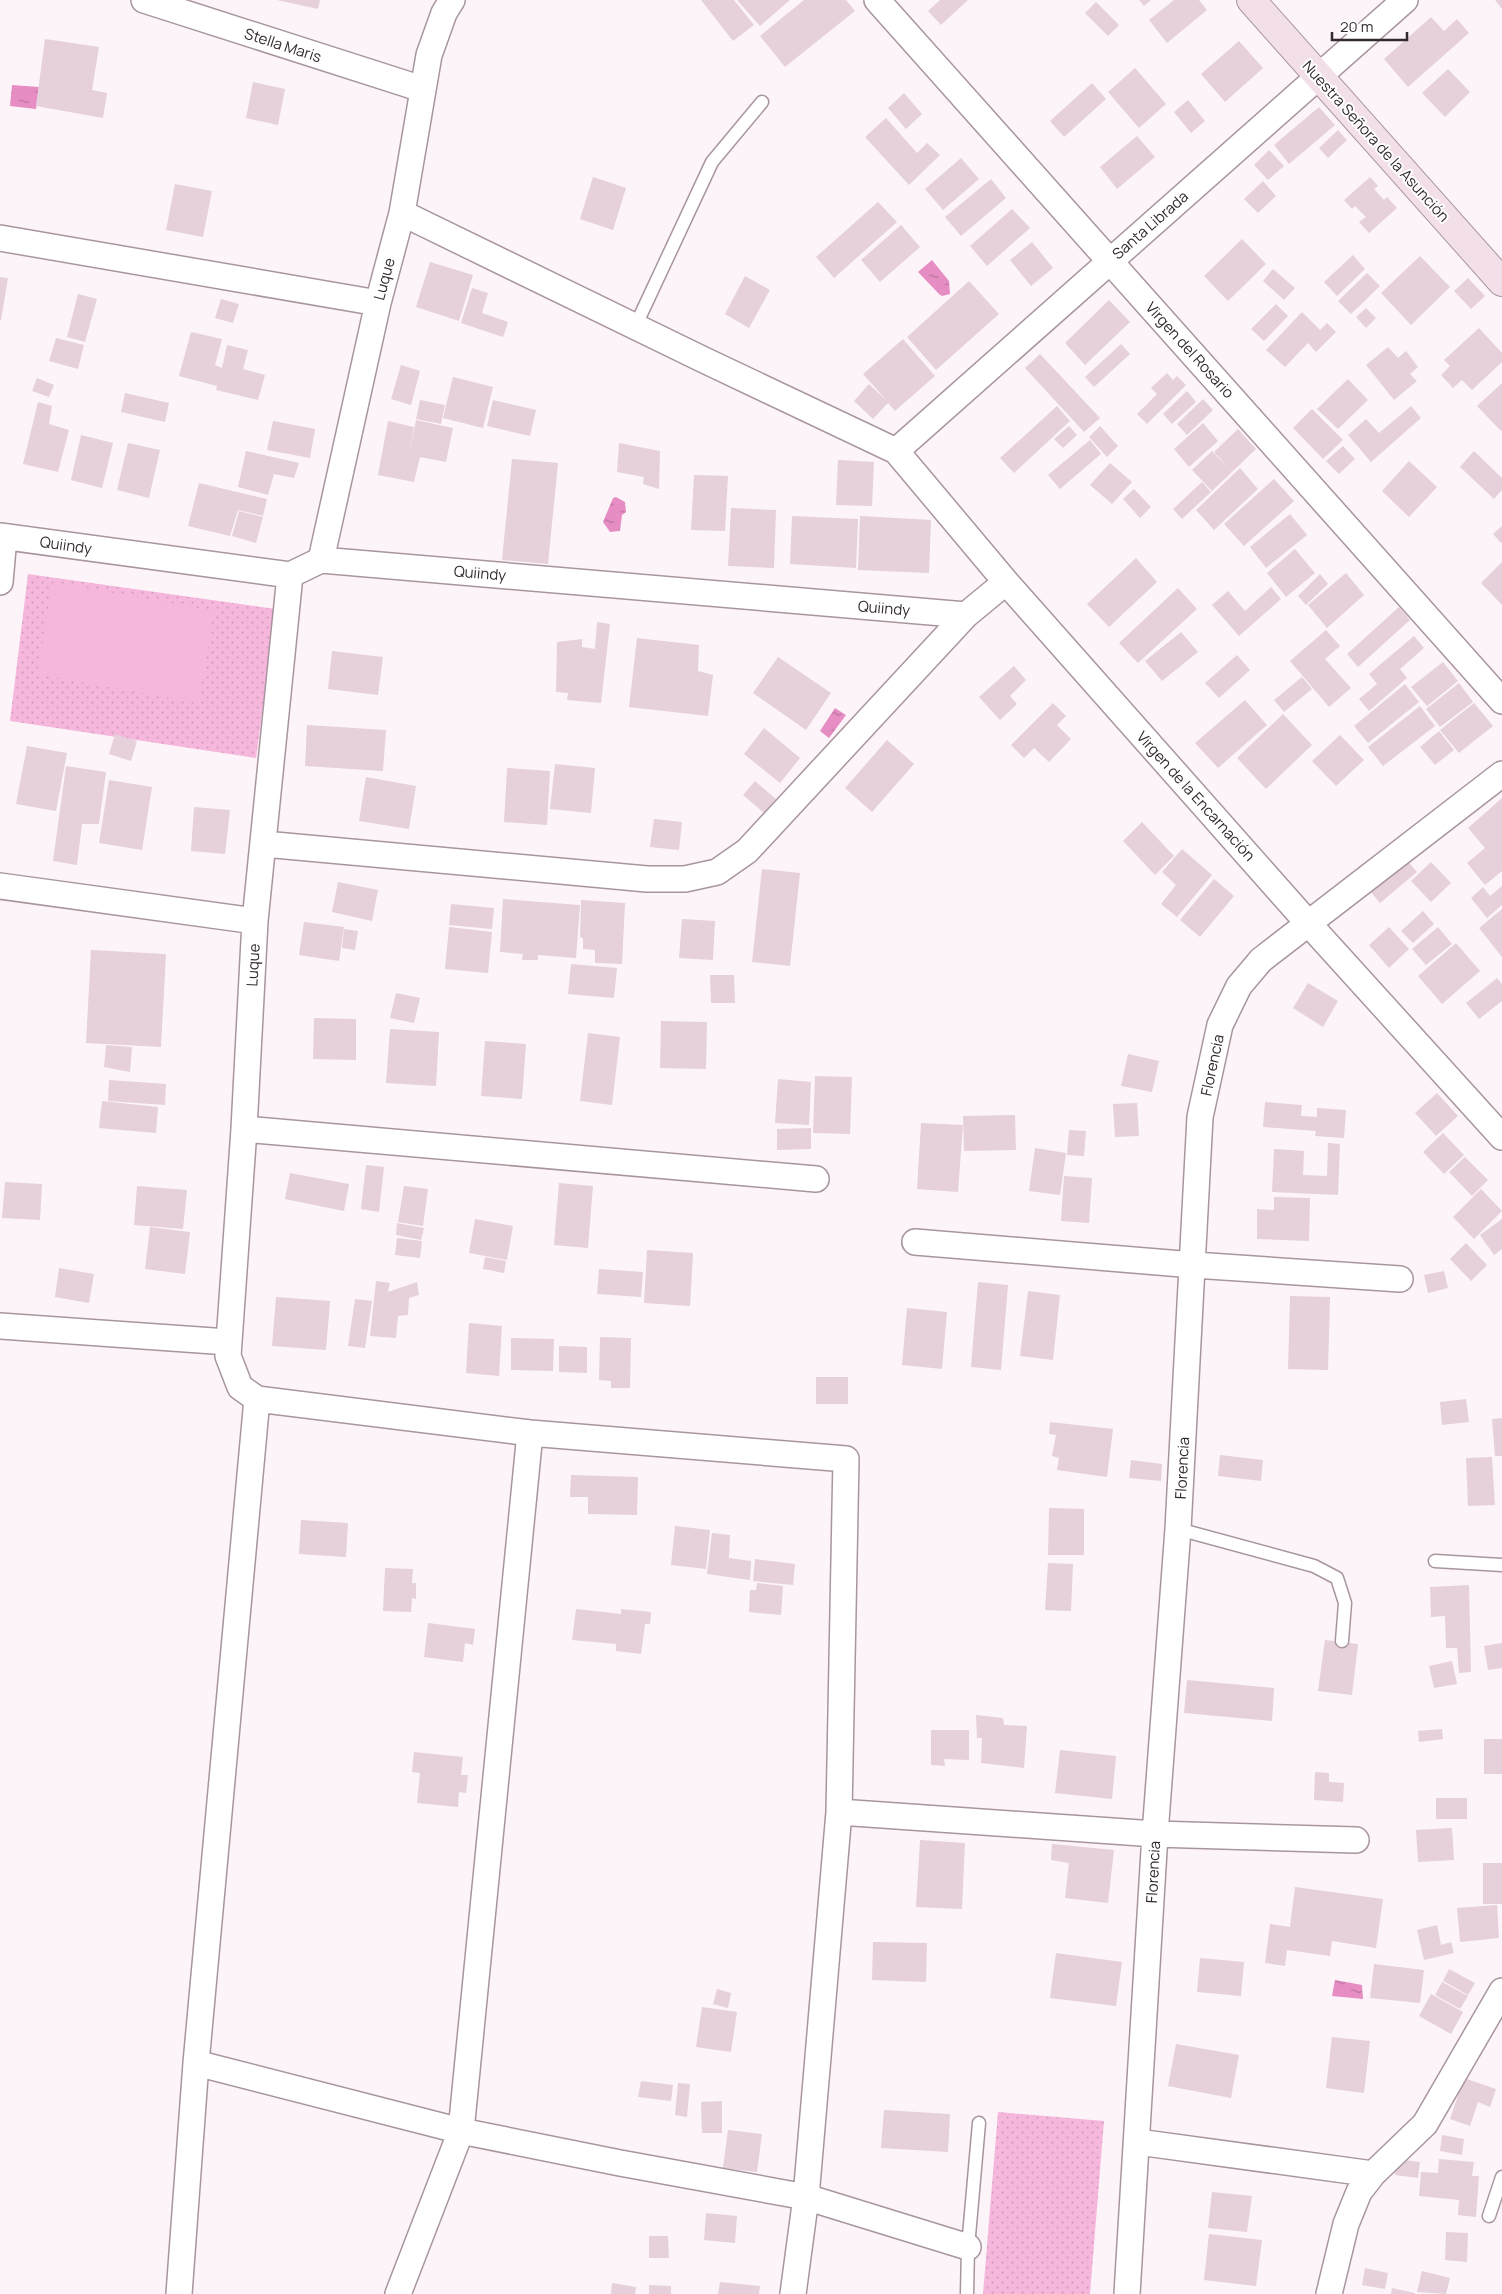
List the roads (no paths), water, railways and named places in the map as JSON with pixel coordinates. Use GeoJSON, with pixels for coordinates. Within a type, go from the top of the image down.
{"type":"FeatureCollection","features":[{"type":"Feature","properties":{"kind":"street","name":"Stella Maris"},"geometry":{"type":"LineString","coordinates":[[144,0],[422,89]]}},
{"type":"Feature","properties":{"kind":"street","name":"Luque"},"geometry":{"type":"LineString","coordinates":[[321,560],[378,303],[402,213],[429,54],[444,13],[452,0]]}},
{"type":"Feature","properties":{"kind":"street","name":"Virgen del Rosario"},"geometry":{"type":"LineString","coordinates":[[877,0],[1502,701]]}},
{"type":"Feature","properties":{"kind":"street","name":"Nuestra Señora de la Asunción"},"geometry":{"type":"LineString","coordinates":[[1251,0],[1502,282]]}},
{"type":"Feature","properties":{"kind":"street","name":"Santa Librada"},"geometry":{"type":"LineString","coordinates":[[896,450],[1405,0]]}},
{"type":"Feature","properties":{"kind":"street"},"geometry":{"type":"LineString","coordinates":[[402,213],[635,327],[896,450]]}},
{"type":"Feature","properties":{"kind":"street"},"geometry":{"type":"LineString","coordinates":[[0,238],[378,303]]}},
{"type":"Feature","properties":{"kind":"street","name":"Virgen de la Encarnación"},"geometry":{"type":"LineString","coordinates":[[896,450],[1006,582],[1308,923],[1502,1137]]}},
{"type":"Feature","properties":{"kind":"street"},"geometry":{"type":"LineString","coordinates":[[0,582],[2,537]]}},
{"type":"Feature","properties":{"kind":"street","name":"Quiindy"},"geometry":{"type":"LineString","coordinates":[[2,537],[290,575]]}},
{"type":"Feature","properties":{"kind":"street"},"geometry":{"type":"LineString","coordinates":[[290,575],[321,560]]}},
{"type":"Feature","properties":{"kind":"street","name":"Quiindy"},"geometry":{"type":"LineString","coordinates":[[321,560],[966,615]]}},
{"type":"Feature","properties":{"kind":"street","name":"Luque"},"geometry":{"type":"LineString","coordinates":[[228,1349],[244,1129],[255,922],[290,575]]}},
{"type":"Feature","properties":{"kind":"street"},"geometry":{"type":"LineString","coordinates":[[264,844],[647,879],[685,880],[717,872],[747,851],[966,615],[1006,582]]}},
{"type":"Feature","properties":{"kind":"street","name":"Florencia"},"geometry":{"type":"LineString","coordinates":[[1127,2294],[1138,2142],[1155,1834],[1178,1529],[1194,1265],[1200,1117],[1220,1025],[1239,986],[1255,967],[1308,923],[1502,774]]}},
{"type":"Feature","properties":{"kind":"street"},"geometry":{"type":"LineString","coordinates":[[0,886],[255,922]]}},
{"type":"Feature","properties":{"kind":"street"},"geometry":{"type":"LineString","coordinates":[[244,1129],[816,1179]]}},
{"type":"Feature","properties":{"kind":"street"},"geometry":{"type":"LineString","coordinates":[[915,1242],[1194,1265],[1400,1279]]}},
{"type":"Feature","properties":{"kind":"street"},"geometry":{"type":"LineString","coordinates":[[0,1326],[228,1349],[240,1387],[257,1398],[530,1433],[846,1459],[839,1812],[806,2196],[793,2294]]}},
{"type":"Feature","properties":{"kind":"street"},"geometry":{"type":"LineString","coordinates":[[179,2294],[196,2063],[257,1398]]}},
{"type":"Feature","properties":{"kind":"street"},"geometry":{"type":"LineString","coordinates":[[398,2294],[461,2131],[530,1433]]}},
{"type":"Feature","properties":{"kind":"street"},"geometry":{"type":"LineString","coordinates":[[839,1812],[1155,1834],[1356,1840]]}},
{"type":"Feature","properties":{"kind":"street"},"geometry":{"type":"LineString","coordinates":[[1329,2294],[1346,2224],[1359,2192],[1373,2174],[1425,2124],[1502,1991]]}},
{"type":"Feature","properties":{"kind":"street"},"geometry":{"type":"LineString","coordinates":[[196,2063],[461,2131],[620,2163],[806,2196],[968,2247]]}},
{"type":"Feature","properties":{"kind":"street"},"geometry":{"type":"LineString","coordinates":[[1138,2142],[1373,2174]]}},
{"type":"Feature","properties":{"kind":"lane"},"geometry":{"type":"LineString","coordinates":[[635,327],[712,162],[762,102]]}},
{"type":"Feature","properties":{"kind":"lane"},"geometry":{"type":"LineString","coordinates":[[1178,1529],[1314,1566],[1336,1578],[1344,1603],[1342,1640]]}},
{"type":"Feature","properties":{"kind":"lane"},"geometry":{"type":"LineString","coordinates":[[1435,1561],[1502,1565]]}},
{"type":"Feature","properties":{"kind":"lane"},"geometry":{"type":"LineString","coordinates":[[967,2294],[968,2247],[979,2123]]}},
{"type":"Feature","properties":{"kind":"lane"},"geometry":{"type":"LineString","coordinates":[[1489,2216],[1502,2178]]}},
{"type":"Feature","properties":{"kind":"water"},"geometry":{"type":"Polygon","coordinates":[[[12,85],[39,87],[36,109],[10,106],[12,85]]]}},
{"type":"Feature","properties":{"kind":"water"},"geometry":{"type":"Polygon","coordinates":[[[932,260],[949,281],[950,294],[942,296],[939,294],[918,272],[932,260]]]}},
{"type":"Feature","properties":{"kind":"water"},"geometry":{"type":"Polygon","coordinates":[[[616,497],[625,502],[626,512],[622,515],[620,531],[610,532],[603,522],[613,498],[616,497]]]}},
{"type":"Feature","properties":{"kind":"water"},"geometry":{"type":"Polygon","coordinates":[[[835,708],[846,715],[829,738],[820,731],[835,708]]]}},
{"type":"Feature","properties":{"kind":"water"},"geometry":{"type":"Polygon","coordinates":[[[1335,1980],[1362,1985],[1363,1999],[1332,1996],[1335,1980]]]}}]}
